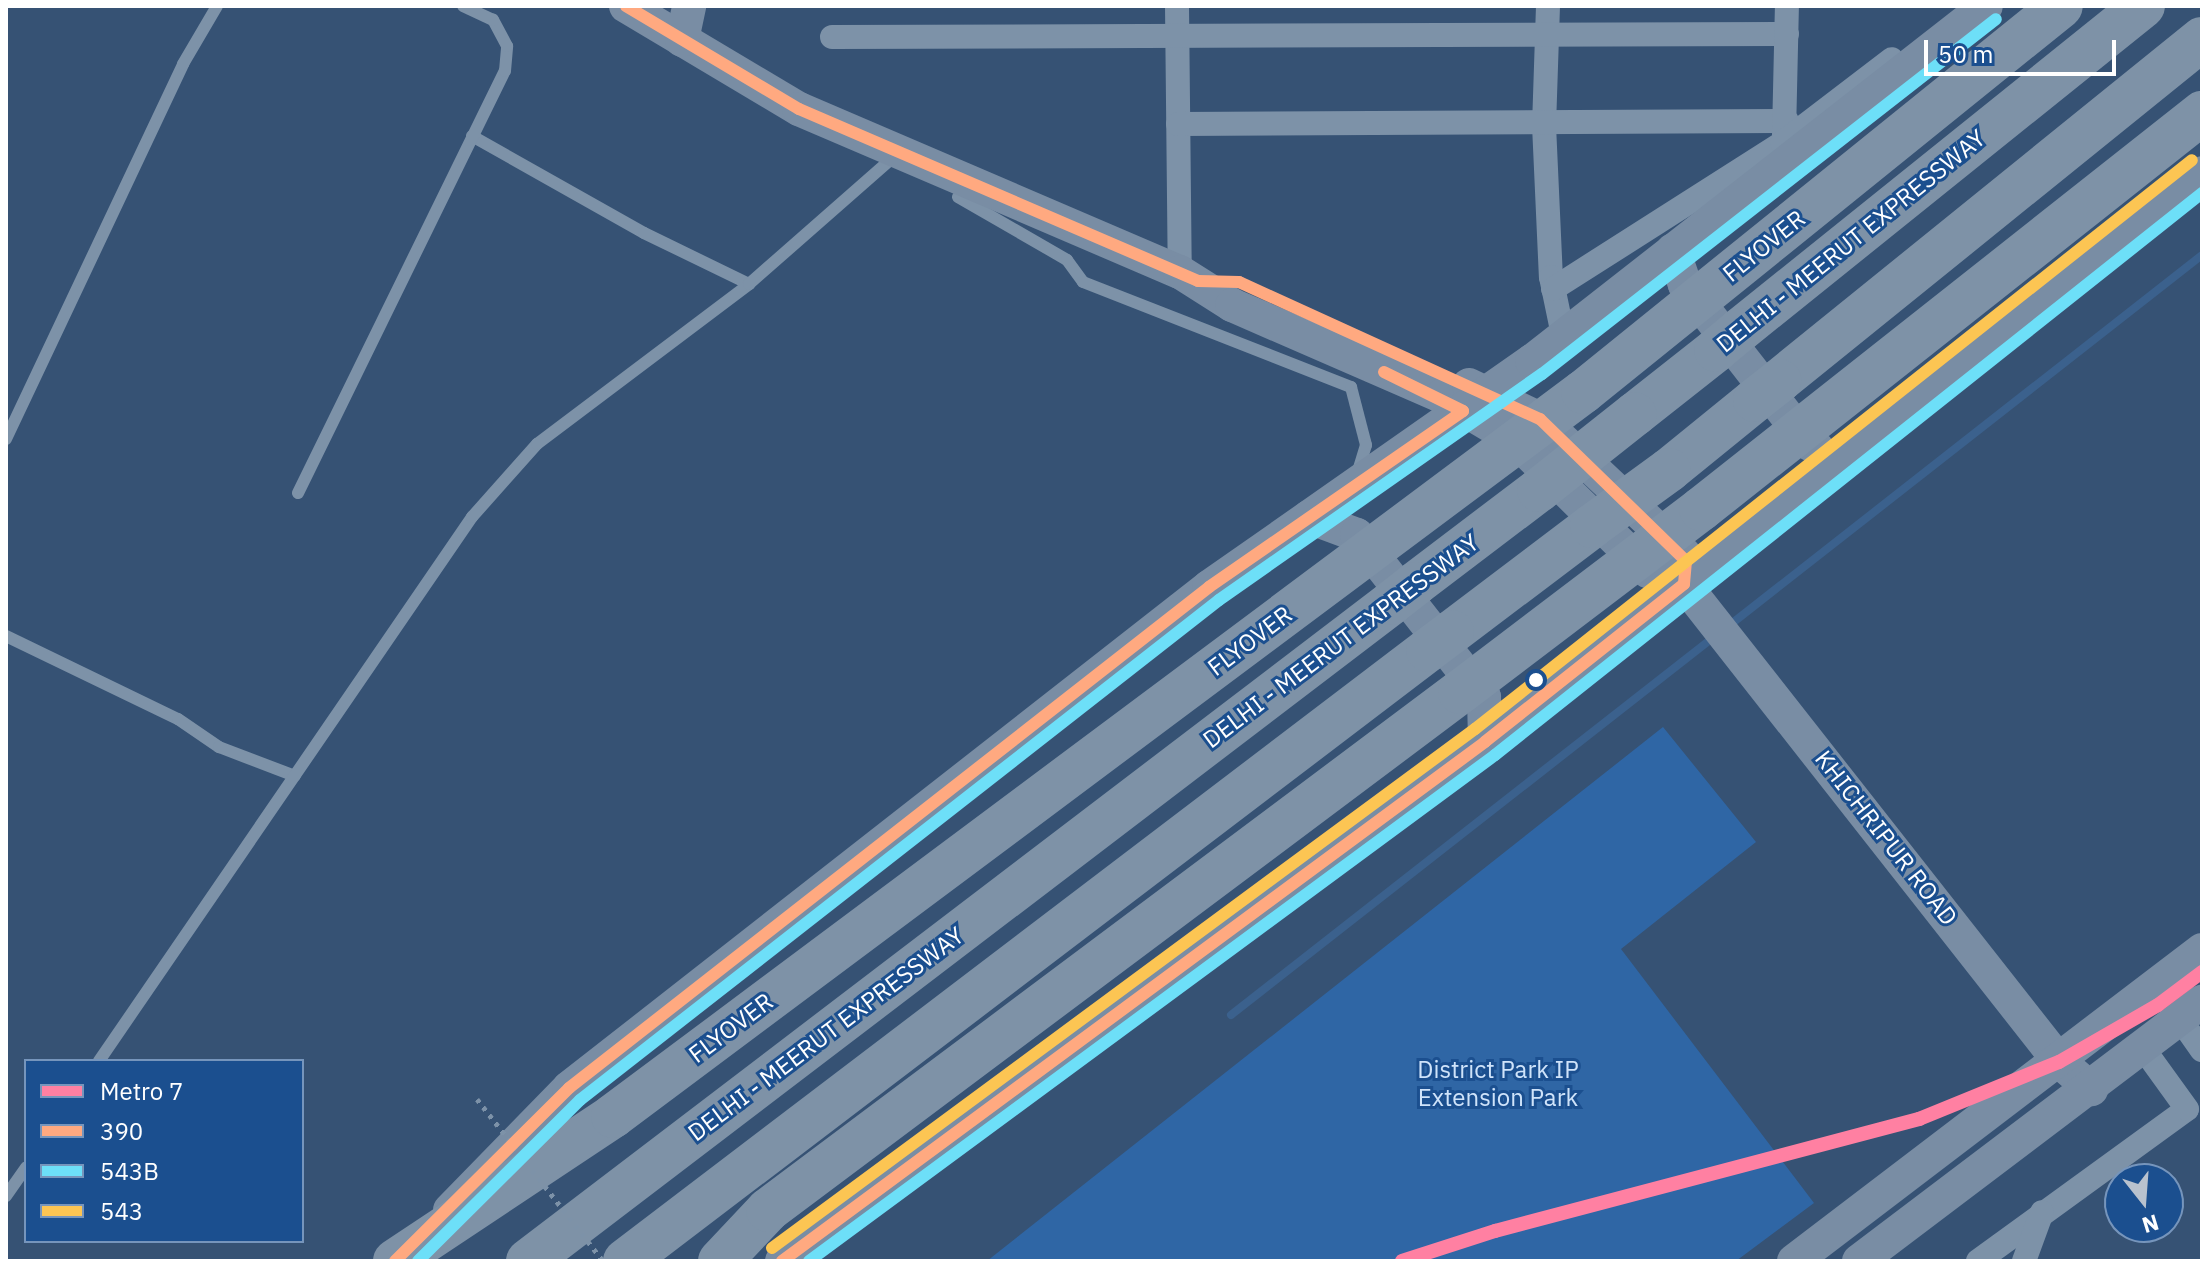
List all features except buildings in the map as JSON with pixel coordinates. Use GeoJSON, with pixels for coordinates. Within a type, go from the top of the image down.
{"type":"FeatureCollection","features":[{"type":"Feature","properties":{"kind":"highway","name":"FLYOVER"},"geometry":{"type":"LineString","coordinates":[[406,1253],[613,1116],[1583,392],[2061,6]]}},
{"type":"Feature","properties":{"kind":"highway","name":"DELHI - MEERUT EXPRESSWAY"},"geometry":{"type":"LineString","coordinates":[[528,1261],[1539,490],[2143,6]]}},
{"type":"Feature","properties":{"kind":"highway"},"geometry":{"type":"LineString","coordinates":[[625,1261],[1669,470],[2202,39]]}},
{"type":"Feature","properties":{"kind":"highway"},"geometry":{"type":"LineString","coordinates":[[720,1261],[768,1210],[1632,563],[2202,113]]}},
{"type":"Feature","properties":{"kind":"street"},"geometry":{"type":"LineString","coordinates":[[626,6],[799,109],[1189,277],[1232,305],[1441,396],[1474,402],[1648,571],[1684,584]]}},
{"type":"Feature","properties":{"kind":"street"},"geometry":{"type":"LineString","coordinates":[[682,40],[689,6]]}},
{"type":"Feature","properties":{"kind":"street"},"geometry":{"type":"LineString","coordinates":[[1177,6],[1178,124],[1189,277]]}},
{"type":"Feature","properties":{"kind":"street"},"geometry":{"type":"LineString","coordinates":[[1548,6],[1544,125],[1553,289],[1563,335]]}},
{"type":"Feature","properties":{"kind":"street"},"geometry":{"type":"LineString","coordinates":[[1784,132],[1787,6]]}},
{"type":"Feature","properties":{"kind":"street"},"geometry":{"type":"LineString","coordinates":[[1553,289],[1784,132],[1960,6]]}},
{"type":"Feature","properties":{"kind":"street"},"geometry":{"type":"LineString","coordinates":[[406,1253],[569,1088],[1209,587],[1474,402],[1986,6]]}},
{"type":"Feature","properties":{"kind":"street"},"geometry":{"type":"LineString","coordinates":[[832,37],[1547,32],[1787,34]]}},
{"type":"Feature","properties":{"kind":"street"},"geometry":{"type":"LineString","coordinates":[[1178,124],[1544,125],[1784,132]]}},
{"type":"Feature","properties":{"kind":"street"},"geometry":{"type":"LineString","coordinates":[[782,1261],[1485,742],[2202,173]]}},
{"type":"Feature","properties":{"kind":"street"},"geometry":{"type":"LineString","coordinates":[[1673,250],[1685,285],[1808,443],[1841,460]]}},
{"type":"Feature","properties":{"kind":"street"},"geometry":{"type":"LineString","coordinates":[[1309,517],[1357,535],[1484,697],[1485,742]]}},
{"type":"Feature","properties":{"kind":"street","name":"KHICHRIPUR ROAD"},"geometry":{"type":"LineString","coordinates":[[1684,584],[2059,1061],[2091,1089]]}},
{"type":"Feature","properties":{"kind":"street"},"geometry":{"type":"LineString","coordinates":[[1794,1261],[2202,950]]}},
{"type":"Feature","properties":{"kind":"street"},"geometry":{"type":"LineString","coordinates":[[1859,1261],[2191,1011],[2202,1050]]}},
{"type":"Feature","properties":{"kind":"street"},"geometry":{"type":"LineString","coordinates":[[1978,1261],[2187,1109],[2143,1048]]}},
{"type":"Feature","properties":{"kind":"street"},"geometry":{"type":"LineString","coordinates":[[2024,1261],[2042,1212]]}},
{"type":"Feature","properties":{"kind":"lane"},"geometry":{"type":"LineString","coordinates":[[6,439],[183,64],[217,6]]}},
{"type":"Feature","properties":{"kind":"lane"},"geometry":{"type":"LineString","coordinates":[[298,493],[505,71],[507,46],[493,20],[463,6]]}},
{"type":"Feature","properties":{"kind":"lane"},"geometry":{"type":"LineString","coordinates":[[472,136],[644,233],[749,284]]}},
{"type":"Feature","properties":{"kind":"lane"},"geometry":{"type":"LineString","coordinates":[[100,1059],[472,517],[537,444],[749,284],[899,152]]}},
{"type":"Feature","properties":{"kind":"lane"},"geometry":{"type":"LineString","coordinates":[[958,197],[1067,260],[1083,282],[1351,387],[1366,445],[1354,486]]}},
{"type":"Feature","properties":{"kind":"lane"},"geometry":{"type":"LineString","coordinates":[[6,636],[178,719],[219,747],[295,776]]}},
{"type":"Feature","properties":{"kind":"lane"},"geometry":{"type":"LineString","coordinates":[[6,1196],[24,1170]]}},
{"type":"Feature","properties":{"kind":"path"},"geometry":{"type":"LineString","coordinates":[[477,1099],[603,1261]]}},
{"type":"Feature","properties":{"kind":"green space","name":"District Park IP Extension Park"},"geometry":{"type":"Polygon","coordinates":[[[1663,727],[1756,842],[1621,949],[1814,1203],[1736,1261],[987,1261],[1663,727]]]}},
{"type":"Feature","properties":{"kind":"waterway"},"geometry":{"type":"LineString","coordinates":[[1726,628],[2202,255]]}},
{"type":"Feature","properties":{"kind":"waterway"},"geometry":{"type":"LineString","coordinates":[[1231,1015],[1715,636]]}},
{"type":"Feature","properties":{"kind":"metro line","name":"7"},"geometry":{"type":"LineString","coordinates":[[1402,1261],[1495,1231],[1919,1119],[2059,1062],[2158,1005],[2202,972]]}},
{"type":"Feature","properties":{"kind":"transit line","name":"390"},"geometry":{"type":"LineString","coordinates":[[626,6],[799,109],[1198,281],[1239,282],[1540,419],[1686,561],[1684,584],[1485,742],[782,1261]]}},
{"type":"Feature","properties":{"kind":"transit line","name":"543B"},"geometry":{"type":"LineString","coordinates":[[418,1261],[580,1100],[1219,600],[1542,374],[1996,19]]}},
{"type":"Feature","properties":{"kind":"transit line","name":"543"},"geometry":{"type":"LineString","coordinates":[[772,1248],[1475,729],[2192,160]]}},
{"type":"Feature","properties":{"kind":"transit line","name":"543B"},"geometry":{"type":"LineString","coordinates":[[809,1261],[1495,755],[2202,193]]}},
{"type":"Feature","properties":{"kind":"transit line","name":"390"},"geometry":{"type":"LineString","coordinates":[[395,1261],[569,1088],[1209,587],[1463,411],[1384,372]]}}]}
